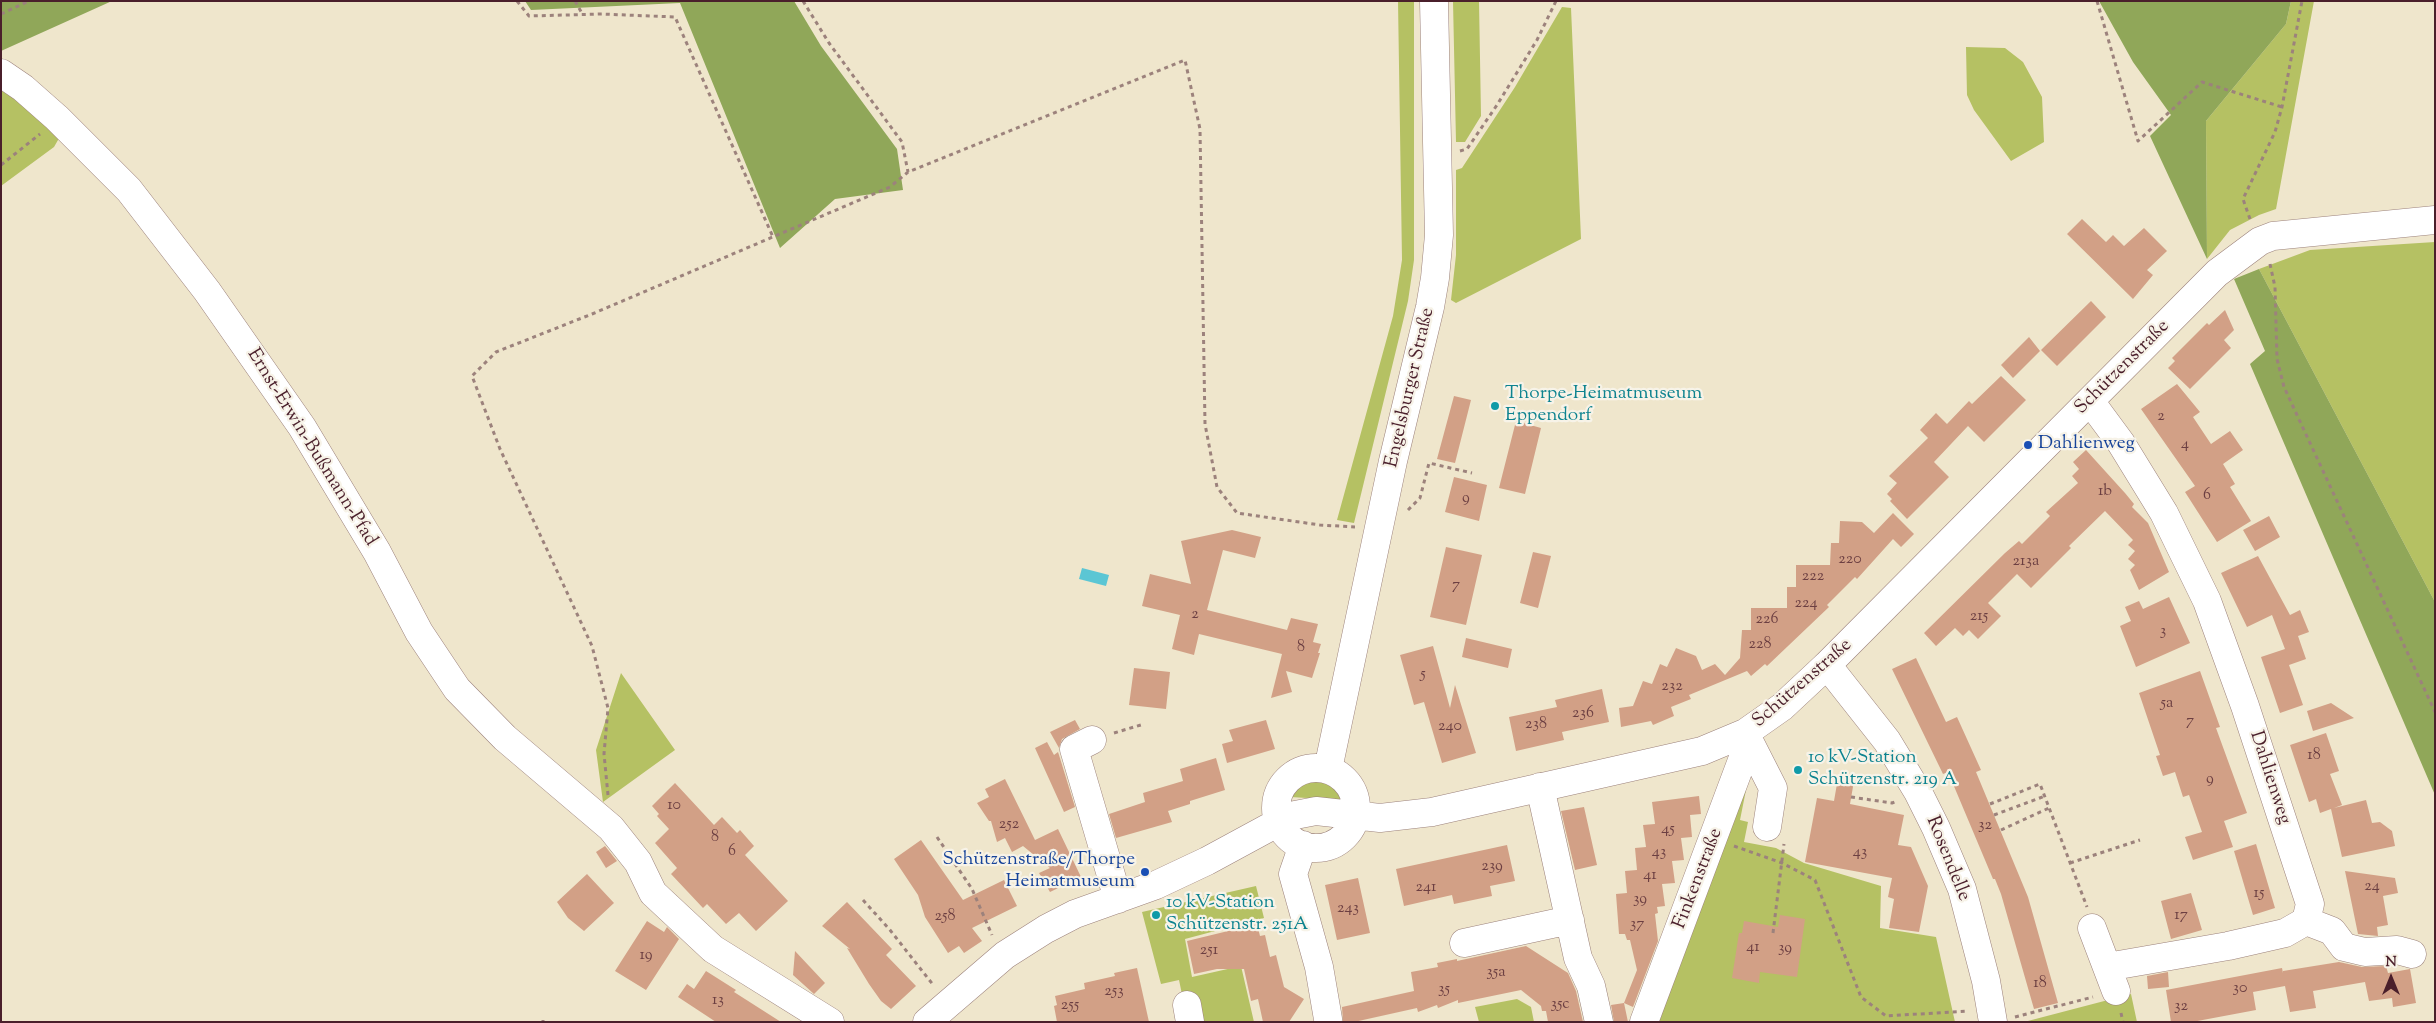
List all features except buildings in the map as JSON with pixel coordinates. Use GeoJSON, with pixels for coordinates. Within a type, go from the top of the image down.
{"type":"FeatureCollection","features":[{"type":"Feature","properties":{"kind":"street","name":"Engelsburger Straße"},"geometry":{"type":"LineString","coordinates":[[1328,769],[1379,528],[1430,308],[1435,278],[1439,235],[1434,1]]}},
{"type":"Feature","properties":{"kind":"street","name":"Ernst-Erwin-Bußmann-Pfad"},"geometry":{"type":"LineString","coordinates":[[1,73],[23,88],[57,118],[129,190],[208,291],[302,427],[377,552],[419,632],[457,689],[505,738],[611,828],[638,862],[654,893],[713,948],[830,1022]]}},
{"type":"Feature","properties":{"kind":"street","name":"Schützenstraße"},"geometry":{"type":"LineString","coordinates":[[927,1022],[947,1002],[1004,955],[1068,918],[1156,885],[1207,861],[1284,818],[1316,811],[1394,817],[1432,812],[1702,751],[1746,733],[1782,707],[1828,665],[2217,273],[2260,242],[2273,236],[2435,220]]}},
{"type":"Feature","properties":{"kind":"street","name":"Dahlienweg"},"geometry":{"type":"LineString","coordinates":[[2090,401],[2121,443],[2164,513],[2207,601],[2245,706],[2310,904],[2306,921]]}},
{"type":"Feature","properties":{"kind":"street","name":"Rosendelle"},"geometry":{"type":"LineString","coordinates":[[1828,665],[1887,741],[1918,792],[1962,890],[1997,1017]]}},
{"type":"Feature","properties":{"kind":"street"},"geometry":{"type":"LineString","coordinates":[[1746,733],[1773,788],[1767,827]]}},
{"type":"Feature","properties":{"kind":"street","name":"Finkenstraße"},"geometry":{"type":"LineString","coordinates":[[1644,1022],[1715,839],[1744,756],[1746,733]]}},
{"type":"Feature","properties":{"kind":"street"},"geometry":{"type":"LineString","coordinates":[[1092,740],[1074,749],[1118,899]]}},
{"type":"Feature","properties":{"kind":"street"},"geometry":{"type":"LineString","coordinates":[[1328,769],[1338,774],[1348,783],[1354,794],[1356,806],[1349,814],[1350,830],[1340,839],[1329,846],[1303,845],[1288,836],[1278,798],[1283,786],[1291,776],[1302,770],[1328,769]]}},
{"type":"Feature","properties":{"kind":"street"},"geometry":{"type":"LineString","coordinates":[[1540,787],[1578,958],[1591,986],[1599,1022]]}},
{"type":"Feature","properties":{"kind":"street"},"geometry":{"type":"LineString","coordinates":[[1303,845],[1293,874],[1319,967],[1328,1019]]}},
{"type":"Feature","properties":{"kind":"street"},"geometry":{"type":"LineString","coordinates":[[1464,943],[1570,920]]}},
{"type":"Feature","properties":{"kind":"street"},"geometry":{"type":"LineString","coordinates":[[2092,928],[2112,979],[2228,946],[2285,933],[2306,921],[2332,931],[2344,947],[2365,952],[2397,950],[2412,954]]}},
{"type":"Feature","properties":{"kind":"path"},"geometry":{"type":"LineString","coordinates":[[1,14],[29,1]]}},
{"type":"Feature","properties":{"kind":"path"},"geometry":{"type":"LineString","coordinates":[[517,1],[529,16],[675,17],[772,237]]}},
{"type":"Feature","properties":{"kind":"path"},"geometry":{"type":"LineString","coordinates":[[575,1],[583,15]]}},
{"type":"Feature","properties":{"kind":"path"},"geometry":{"type":"LineString","coordinates":[[804,1],[829,42],[902,142],[908,172]]}},
{"type":"Feature","properties":{"kind":"path"},"geometry":{"type":"LineString","coordinates":[[1438,160],[1467,149],[1537,40],[1556,1]]}},
{"type":"Feature","properties":{"kind":"path"},"geometry":{"type":"LineString","coordinates":[[2097,1],[2138,141],[2202,82],[2282,107]]}},
{"type":"Feature","properties":{"kind":"path"},"geometry":{"type":"LineString","coordinates":[[2253,226],[2243,199],[2269,146],[2282,107],[2302,1]]}},
{"type":"Feature","properties":{"kind":"path"},"geometry":{"type":"LineString","coordinates":[[611,828],[604,754],[608,708],[592,646],[500,449],[472,376],[496,352],[890,187],[908,172],[1185,60],[1200,128],[1205,424],[1217,487],[1237,513],[1320,525],[1379,528]]}},
{"type":"Feature","properties":{"kind":"path"},"geometry":{"type":"LineString","coordinates":[[1,165],[32,143],[57,118]]}},
{"type":"Feature","properties":{"kind":"path"},"geometry":{"type":"LineString","coordinates":[[2269,261],[2273,270],[2275,287],[2277,359],[2284,387],[2435,712]]}},
{"type":"Feature","properties":{"kind":"path"},"geometry":{"type":"LineString","coordinates":[[1407,517],[1409,509],[1420,498],[1429,463],[1472,473]]}},
{"type":"Feature","properties":{"kind":"path"},"geometry":{"type":"LineString","coordinates":[[1092,740],[1144,724]]}},
{"type":"Feature","properties":{"kind":"path"},"geometry":{"type":"LineString","coordinates":[[1990,804],[2040,784],[2094,924],[2092,928]]}},
{"type":"Feature","properties":{"kind":"path"},"geometry":{"type":"LineString","coordinates":[[1851,797],[1892,803],[1918,792]]}},
{"type":"Feature","properties":{"kind":"path"},"geometry":{"type":"LineString","coordinates":[[1994,815],[2044,796]]}},
{"type":"Feature","properties":{"kind":"path"},"geometry":{"type":"LineString","coordinates":[[2000,830],[2049,808]]}},
{"type":"Feature","properties":{"kind":"path"},"geometry":{"type":"LineString","coordinates":[[1767,827],[1786,832],[1773,933]]}},
{"type":"Feature","properties":{"kind":"path"},"geometry":{"type":"LineString","coordinates":[[937,837],[972,890],[990,931],[1004,955]]}},
{"type":"Feature","properties":{"kind":"path"},"geometry":{"type":"LineString","coordinates":[[1715,839],[1782,863],[1814,880],[1861,996],[1886,1016],[1997,1017],[2112,979]]}},
{"type":"Feature","properties":{"kind":"path"},"geometry":{"type":"LineString","coordinates":[[2070,863],[2140,840]]}},
{"type":"Feature","properties":{"kind":"path"},"geometry":{"type":"LineString","coordinates":[[862,900],[890,930],[947,1002]]}},
{"type":"Feature","properties":{"kind":"path"},"geometry":{"type":"LineString","coordinates":[[1885,1022],[1886,1016]]}},
{"type":"Feature","properties":{"kind":"green space"},"geometry":{"type":"Polygon","coordinates":[[[1,1],[112,1],[1,51],[1,1]]]}},
{"type":"Feature","properties":{"kind":"green space"},"geometry":{"type":"Polygon","coordinates":[[[525,1],[794,1],[821,46],[897,149],[903,190],[835,199],[780,248],[680,3],[531,10],[525,1]]]}},
{"type":"Feature","properties":{"kind":"green space"},"geometry":{"type":"Polygon","coordinates":[[[1398,1],[1414,1],[1414,260],[1408,301],[1354,523],[1337,520],[1393,316],[1402,260],[1398,1]]]}},
{"type":"Feature","properties":{"kind":"green space"},"geometry":{"type":"Polygon","coordinates":[[[1453,1],[1479,1],[1481,116],[1465,142],[1456,142],[1453,1]]]}},
{"type":"Feature","properties":{"kind":"green space"},"geometry":{"type":"Polygon","coordinates":[[[2099,1],[2291,1],[2286,24],[2206,121],[2207,259],[2150,136],[2171,115],[2133,62],[2099,1]]]}},
{"type":"Feature","properties":{"kind":"green space"},"geometry":{"type":"Polygon","coordinates":[[[2291,1],[2314,1],[2276,209],[2259,215],[2230,230],[2207,259],[2206,121],[2286,24],[2291,1]]]}},
{"type":"Feature","properties":{"kind":"green space"},"geometry":{"type":"Polygon","coordinates":[[[1562,7],[1571,8],[1581,239],[1456,303],[1451,300],[1456,255],[1456,170],[1462,168],[1515,87],[1562,7]]]}},
{"type":"Feature","properties":{"kind":"green space"},"geometry":{"type":"Polygon","coordinates":[[[1966,47],[2005,48],[2023,62],[2042,97],[2044,142],[2011,161],[1974,110],[1967,95],[1966,47]]]}},
{"type":"Feature","properties":{"kind":"green space"},"geometry":{"type":"Polygon","coordinates":[[[1,83],[62,133],[54,147],[1,186],[1,83]]]}},
{"type":"Feature","properties":{"kind":"green space"},"geometry":{"type":"Polygon","coordinates":[[[2435,242],[2435,602],[2259,269],[2310,250],[2435,242]]]}},
{"type":"Feature","properties":{"kind":"green space"},"geometry":{"type":"Polygon","coordinates":[[[2259,269],[2435,602],[2435,795],[2250,364],[2265,351],[2234,279],[2259,269]]]}},
{"type":"Feature","properties":{"kind":"green space"},"geometry":{"type":"Polygon","coordinates":[[[621,673],[675,750],[603,802],[596,750],[621,673]]]}},
{"type":"Feature","properties":{"kind":"green space"},"geometry":{"type":"Polygon","coordinates":[[[1750,770],[1740,820],[1748,822],[1744,842],[1776,848],[1804,863],[1881,886],[1880,928],[1936,937],[1955,1022],[1652,1022],[1750,770]]]}},
{"type":"Feature","properties":{"kind":"green space"},"geometry":{"type":"Polygon","coordinates":[[[1313,779],[1324,780],[1334,785],[1341,793],[1343,800],[1290,797],[1303,783],[1313,779]]]}},
{"type":"Feature","properties":{"kind":"green space"},"geometry":{"type":"Polygon","coordinates":[[[1256,886],[1264,918],[1185,939],[1192,977],[1241,966],[1254,1022],[1203,1022],[1197,996],[1183,999],[1179,980],[1161,984],[1142,912],[1256,886]]]}},
{"type":"Feature","properties":{"kind":"green space"},"geometry":{"type":"Polygon","coordinates":[[[2131,994],[2137,1022],[2024,1022],[2131,994]]]}},
{"type":"Feature","properties":{"kind":"green space"},"geometry":{"type":"Polygon","coordinates":[[[1517,999],[1531,1007],[1534,1022],[1479,1022],[1475,1007],[1517,999]]]}},
{"type":"Feature","properties":{"kind":"water"},"geometry":{"type":"Polygon","coordinates":[[[1082,568],[1109,575],[1106,586],[1079,579],[1082,568]]]}},
{"type":"Feature","properties":{"kind":"place","name":"Thorpe-Heimatmuseum Eppendorf"},"geometry":{"type":"Point","coordinates":[1495,406]}},
{"type":"Feature","properties":{"kind":"place","name":"Dahlienweg"},"geometry":{"type":"Point","coordinates":[2028,445]}},
{"type":"Feature","properties":{"kind":"place","name":"10 kV-Station Schützenstr. 219 A"},"geometry":{"type":"Point","coordinates":[1798,770]}},
{"type":"Feature","properties":{"kind":"place","name":"Schützenstraße/Thorpe Heimatmuseum"},"geometry":{"type":"Point","coordinates":[1145,872]}},
{"type":"Feature","properties":{"kind":"place","name":"10 kV-Station Schützenstr. 251A"},"geometry":{"type":"Point","coordinates":[1156,915]}}]}
